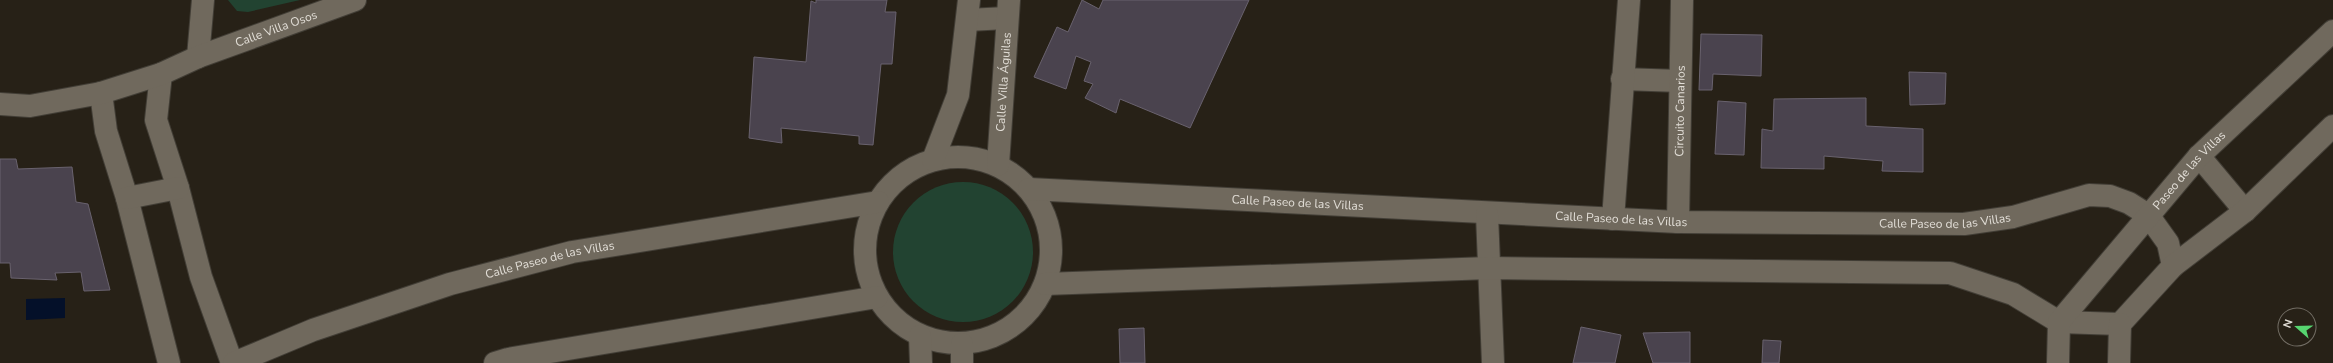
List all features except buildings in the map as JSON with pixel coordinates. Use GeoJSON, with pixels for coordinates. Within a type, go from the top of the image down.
{"type":"FeatureCollection","features":[{"type":"Feature","properties":{"kind":"street"},"geometry":{"type":"LineString","coordinates":[[198,57],[203,0]]}},
{"type":"Feature","properties":{"kind":"street","name":"Calle Villa Osos"},"geometry":{"type":"LineString","coordinates":[[0,104],[30,106],[101,93],[161,74],[198,57],[355,0]]}},
{"type":"Feature","properties":{"kind":"street"},"geometry":{"type":"LineString","coordinates":[[1613,219],[1622,79],[1629,0]]}},
{"type":"Feature","properties":{"kind":"street","name":"Circuito Canarios"},"geometry":{"type":"LineString","coordinates":[[1678,222],[1682,0]]}},
{"type":"Feature","properties":{"kind":"street"},"geometry":{"type":"LineString","coordinates":[[933,160],[958,95],[969,10],[1007,9]]}},
{"type":"Feature","properties":{"kind":"street","name":"Calle Villa Águilas"},"geometry":{"type":"LineString","coordinates":[[998,165],[1002,121],[1007,9]]}},
{"type":"Feature","properties":{"kind":"street","name":"Paseo de las Villas"},"geometry":{"type":"LineString","coordinates":[[2059,322],[2199,156],[2333,31]]}},
{"type":"Feature","properties":{"kind":"street"},"geometry":{"type":"LineString","coordinates":[[161,74],[156,120],[178,188],[201,277],[233,363]]}},
{"type":"Feature","properties":{"kind":"street"},"geometry":{"type":"LineString","coordinates":[[1622,79],[1680,81]]}},
{"type":"Feature","properties":{"kind":"street"},"geometry":{"type":"LineString","coordinates":[[101,93],[106,130],[127,198],[169,363]]}},
{"type":"Feature","properties":{"kind":"street"},"geometry":{"type":"LineString","coordinates":[[2119,363],[2120,324],[2173,266],[2245,211],[2333,126]]}},
{"type":"Feature","properties":{"kind":"street"},"geometry":{"type":"LineString","coordinates":[[2199,156],[2245,211]]}},
{"type":"Feature","properties":{"kind":"street"},"geometry":{"type":"LineString","coordinates":[[966,157],[998,165],[1015,176],[1029,189],[1043,210],[1050,234],[1051,260],[1045,284],[1035,303],[1020,319],[1003,332],[984,340],[962,353],[941,342],[920,336],[895,320],[877,297],[869,278],[865,259],[865,239],[869,220],[878,202],[902,175],[933,160],[966,157]]}},
{"type":"Feature","properties":{"kind":"street"},"geometry":{"type":"LineString","coordinates":[[127,198],[178,188]]}},
{"type":"Feature","properties":{"kind":"street","name":"Calle Paseo de las Villas"},"geometry":{"type":"LineString","coordinates":[[1029,189],[1487,214],[1678,222],[1964,224],[2014,217],[2089,195],[2110,196],[2129,203],[2148,215],[2168,244],[2173,266]]}},
{"type":"Feature","properties":{"kind":"street","name":"Calle Paseo de las Villas"},"geometry":{"type":"LineString","coordinates":[[233,363],[313,330],[450,284],[565,254],[878,202]]}},
{"type":"Feature","properties":{"kind":"street"},"geometry":{"type":"LineString","coordinates":[[1487,214],[1493,363]]}},
{"type":"Feature","properties":{"kind":"street"},"geometry":{"type":"LineString","coordinates":[[1045,284],[1489,268],[1950,273],[2013,294],[2059,322],[2120,324]]}},
{"type":"Feature","properties":{"kind":"street"},"geometry":{"type":"LineString","coordinates":[[495,363],[508,359],[877,297]]}},
{"type":"Feature","properties":{"kind":"street"},"geometry":{"type":"LineString","coordinates":[[2058,363],[2059,322]]}},
{"type":"Feature","properties":{"kind":"street"},"geometry":{"type":"LineString","coordinates":[[920,336],[921,363]]}},
{"type":"Feature","properties":{"kind":"green space"},"geometry":{"type":"Polygon","coordinates":[[[228,0],[300,0],[248,12],[237,11],[228,0]]]}},
{"type":"Feature","properties":{"kind":"green space"},"geometry":{"type":"Polygon","coordinates":[[[970,182],[990,187],[1002,193],[1013,202],[1022,213],[1028,225],[1032,238],[1032,266],[1028,279],[1022,291],[1013,302],[1002,311],[990,317],[977,321],[956,322],[936,317],[924,311],[913,302],[904,291],[894,266],[893,245],[898,225],[904,213],[913,202],[924,193],[949,183],[970,182]]]}},
{"type":"Feature","properties":{"kind":"water"},"geometry":{"type":"Polygon","coordinates":[[[65,298],[65,318],[26,320],[26,299],[65,298]]]}}]}
